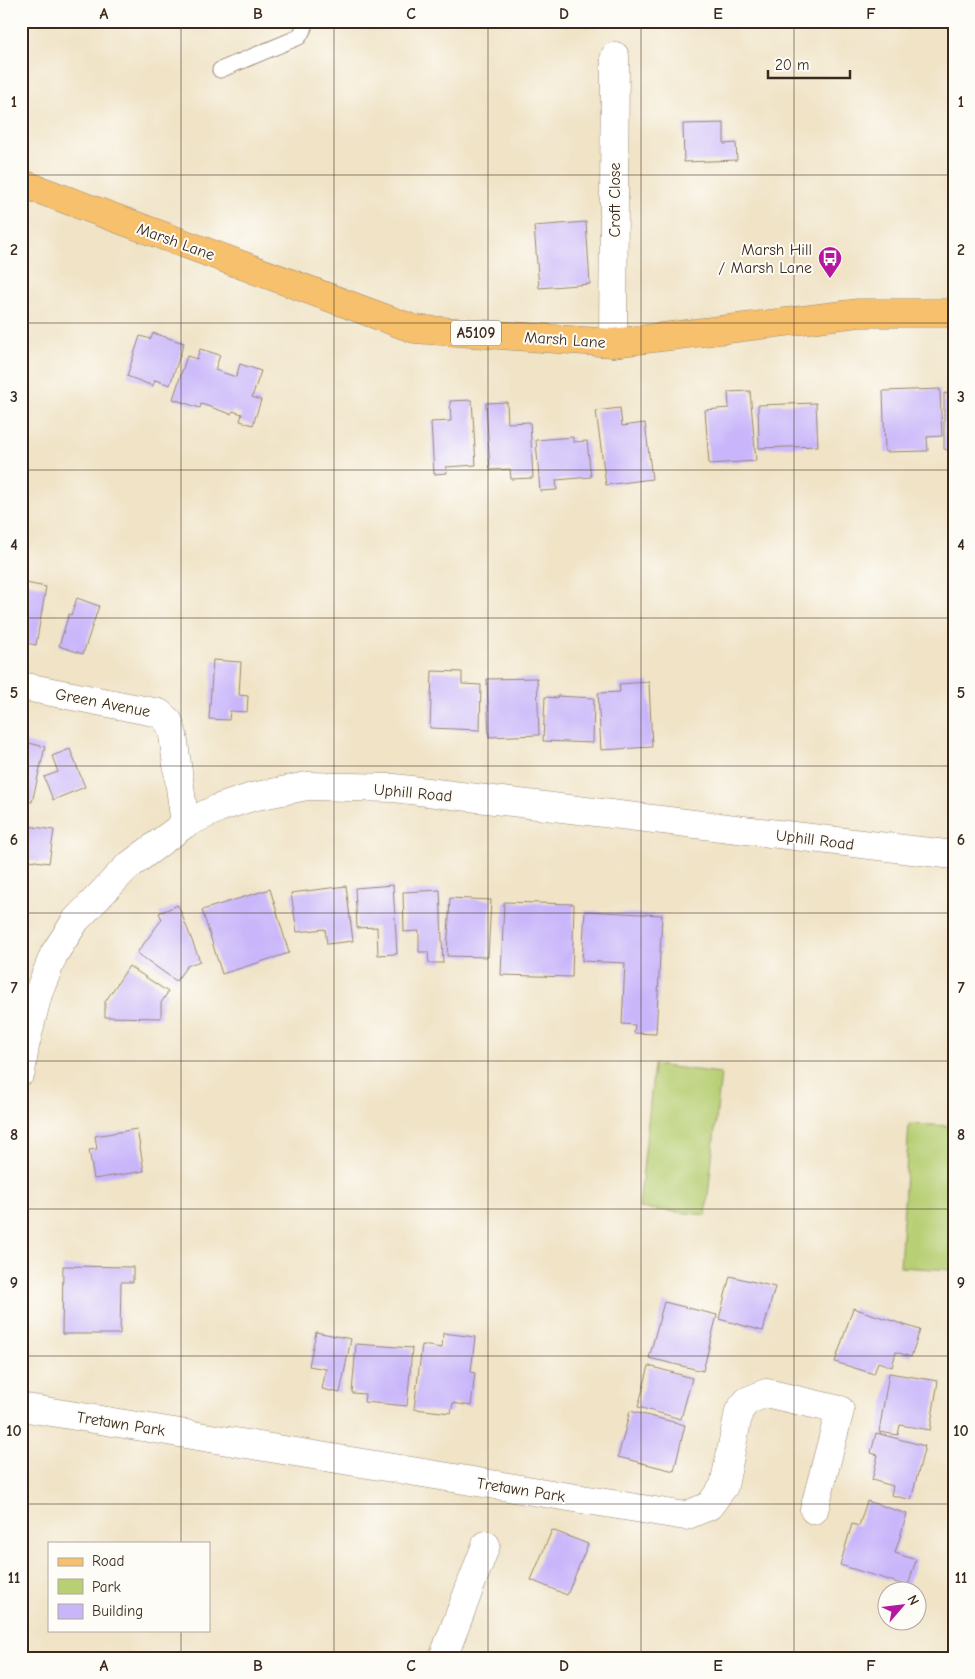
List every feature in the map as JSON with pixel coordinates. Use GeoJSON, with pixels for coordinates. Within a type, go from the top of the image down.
{"type":"FeatureCollection","features":[{"type":"Feature","properties":{"kind":"main road","name":"Marsh Lane"},"geometry":{"type":"LineString","coordinates":[[21,183],[414,328],[612,343],[859,313],[954,312]]}},
{"type":"Feature","properties":{"kind":"street","name":"Croft Close"},"geometry":{"type":"LineString","coordinates":[[612,343],[615,56]]}},
{"type":"Feature","properties":{"kind":"street","name":"Green Avenue"},"geometry":{"type":"LineString","coordinates":[[21,686],[159,713],[169,722],[173,735],[185,824]]}},
{"type":"Feature","properties":{"kind":"street","name":"Uphill Road"},"geometry":{"type":"LineString","coordinates":[[21,1072],[25,1046],[38,994],[54,954],[76,920],[127,867],[185,824],[219,808],[252,797],[307,786],[394,788],[954,855]]}},
{"type":"Feature","properties":{"kind":"street","name":"Tretawn Park"},"geometry":{"type":"LineString","coordinates":[[21,1406],[685,1516],[709,1506],[724,1486],[739,1411],[747,1401],[766,1393],[840,1410],[814,1510]]}},
{"type":"Feature","properties":{"kind":"street"},"geometry":{"type":"LineString","coordinates":[[443,1658],[486,1545]]}},
{"type":"Feature","properties":{"kind":"lane"},"geometry":{"type":"LineString","coordinates":[[220,70],[299,37],[304,28],[305,21]]}},
{"type":"Feature","properties":{"kind":"green space"},"geometry":{"type":"Polygon","coordinates":[[[654,1065],[721,1073],[706,1215],[639,1208],[654,1065]]]}},
{"type":"Feature","properties":{"kind":"green space"},"geometry":{"type":"Polygon","coordinates":[[[909,1124],[954,1126],[954,1270],[900,1267],[909,1124]]]}},
{"type":"Feature","properties":{"kind":"building"},"geometry":{"type":"Polygon","coordinates":[[[724,123],[724,144],[736,143],[737,160],[684,162],[683,124],[724,123]]]}},
{"type":"Feature","properties":{"kind":"building"},"geometry":{"type":"Polygon","coordinates":[[[586,222],[590,284],[539,288],[534,226],[586,222]]]}},
{"type":"Feature","properties":{"kind":"building"},"geometry":{"type":"Polygon","coordinates":[[[153,333],[184,343],[170,385],[155,380],[153,386],[127,376],[140,336],[151,339],[153,333]]]}},
{"type":"Feature","properties":{"kind":"building"},"geometry":{"type":"Polygon","coordinates":[[[200,349],[220,355],[215,370],[236,377],[240,364],[261,371],[252,397],[261,400],[253,425],[240,421],[242,414],[233,411],[231,414],[201,404],[200,408],[173,399],[187,356],[197,359],[200,349]]]}},
{"type":"Feature","properties":{"kind":"building"},"geometry":{"type":"Polygon","coordinates":[[[940,389],[942,436],[927,437],[928,451],[885,452],[883,391],[940,389]]]}},
{"type":"Feature","properties":{"kind":"building"},"geometry":{"type":"Polygon","coordinates":[[[750,391],[756,461],[709,464],[705,410],[729,408],[728,392],[750,391]]]}},
{"type":"Feature","properties":{"kind":"building"},"geometry":{"type":"Polygon","coordinates":[[[944,393],[954,396],[954,452],[944,449],[944,393]]]}},
{"type":"Feature","properties":{"kind":"building"},"geometry":{"type":"Polygon","coordinates":[[[472,400],[476,465],[446,467],[447,473],[434,474],[431,422],[451,421],[450,401],[472,400]]]}},
{"type":"Feature","properties":{"kind":"building"},"geometry":{"type":"Polygon","coordinates":[[[507,402],[508,423],[530,422],[533,478],[511,479],[510,469],[490,470],[486,403],[507,402]]]}},
{"type":"Feature","properties":{"kind":"building"},"geometry":{"type":"Polygon","coordinates":[[[816,403],[818,446],[759,448],[758,405],[816,403]]]}},
{"type":"Feature","properties":{"kind":"building"},"geometry":{"type":"Polygon","coordinates":[[[620,408],[622,426],[645,423],[652,479],[606,485],[596,411],[620,408]]]}},
{"type":"Feature","properties":{"kind":"building"},"geometry":{"type":"Polygon","coordinates":[[[573,437],[573,442],[587,441],[591,477],[556,480],[557,490],[540,491],[536,440],[573,437]]]}},
{"type":"Feature","properties":{"kind":"building"},"geometry":{"type":"Polygon","coordinates":[[[21,582],[46,587],[36,645],[21,642],[21,582]]]}},
{"type":"Feature","properties":{"kind":"building"},"geometry":{"type":"Polygon","coordinates":[[[77,598],[99,606],[83,654],[59,646],[69,614],[71,615],[77,598]]]}},
{"type":"Feature","properties":{"kind":"building"},"geometry":{"type":"Polygon","coordinates":[[[213,660],[241,662],[239,695],[248,696],[247,712],[230,711],[229,720],[209,719],[213,660]]]}},
{"type":"Feature","properties":{"kind":"building"},"geometry":{"type":"Polygon","coordinates":[[[432,671],[462,672],[462,684],[481,685],[480,730],[430,728],[432,671]]]}},
{"type":"Feature","properties":{"kind":"building"},"geometry":{"type":"Polygon","coordinates":[[[537,678],[539,735],[489,737],[487,679],[537,678]]]}},
{"type":"Feature","properties":{"kind":"building"},"geometry":{"type":"Polygon","coordinates":[[[649,682],[652,747],[601,750],[598,693],[620,692],[619,684],[649,682]]]}},
{"type":"Feature","properties":{"kind":"building"},"geometry":{"type":"Polygon","coordinates":[[[557,696],[594,698],[593,743],[543,741],[545,697],[557,698],[557,696]]]}},
{"type":"Feature","properties":{"kind":"building"},"geometry":{"type":"Polygon","coordinates":[[[21,741],[45,747],[32,802],[21,800],[21,741]]]}},
{"type":"Feature","properties":{"kind":"building"},"geometry":{"type":"Polygon","coordinates":[[[70,749],[85,787],[53,800],[44,777],[58,772],[52,756],[70,749]]]}},
{"type":"Feature","properties":{"kind":"building"},"geometry":{"type":"Polygon","coordinates":[[[21,825],[54,830],[49,863],[21,859],[21,825]]]}},
{"type":"Feature","properties":{"kind":"building"},"geometry":{"type":"Polygon","coordinates":[[[393,885],[397,954],[378,955],[377,927],[357,928],[355,888],[393,885]]]}},
{"type":"Feature","properties":{"kind":"building"},"geometry":{"type":"Polygon","coordinates":[[[346,886],[353,941],[327,944],[325,929],[297,932],[291,893],[346,886]]]}},
{"type":"Feature","properties":{"kind":"building"},"geometry":{"type":"Polygon","coordinates":[[[270,889],[289,953],[222,974],[202,910],[270,889]]]}},
{"type":"Feature","properties":{"kind":"building"},"geometry":{"type":"Polygon","coordinates":[[[440,890],[443,963],[429,963],[428,952],[419,952],[419,931],[404,932],[403,892],[440,890]]]}},
{"type":"Feature","properties":{"kind":"building"},"geometry":{"type":"Polygon","coordinates":[[[450,898],[491,900],[488,957],[447,956],[450,898]]]}},
{"type":"Feature","properties":{"kind":"building"},"geometry":{"type":"Polygon","coordinates":[[[504,902],[574,904],[572,977],[501,975],[504,902]]]}},
{"type":"Feature","properties":{"kind":"building"},"geometry":{"type":"Polygon","coordinates":[[[178,905],[200,961],[187,966],[176,981],[137,953],[162,919],[159,913],[178,905]]]}},
{"type":"Feature","properties":{"kind":"building"},"geometry":{"type":"Polygon","coordinates":[[[585,911],[662,915],[656,1034],[634,1033],[635,1025],[622,1024],[625,963],[582,961],[585,911]]]}},
{"type":"Feature","properties":{"kind":"building"},"geometry":{"type":"Polygon","coordinates":[[[129,966],[168,992],[161,1003],[161,1018],[105,1017],[105,1002],[129,966]]]}},
{"type":"Feature","properties":{"kind":"building"},"geometry":{"type":"Polygon","coordinates":[[[137,1129],[144,1171],[94,1179],[89,1150],[97,1149],[95,1136],[137,1129]]]}},
{"type":"Feature","properties":{"kind":"building"},"geometry":{"type":"Polygon","coordinates":[[[63,1266],[133,1267],[133,1282],[121,1282],[120,1334],[62,1334],[63,1266]]]}},
{"type":"Feature","properties":{"kind":"building"},"geometry":{"type":"Polygon","coordinates":[[[730,1276],[775,1287],[763,1331],[719,1319],[730,1276]]]}},
{"type":"Feature","properties":{"kind":"building"},"geometry":{"type":"Polygon","coordinates":[[[664,1302],[717,1315],[703,1371],[649,1358],[664,1302]]]}},
{"type":"Feature","properties":{"kind":"building"},"geometry":{"type":"Polygon","coordinates":[[[853,1308],[920,1330],[911,1357],[896,1352],[892,1367],[878,1362],[874,1374],[835,1362],[853,1308]]]}},
{"type":"Feature","properties":{"kind":"building"},"geometry":{"type":"Polygon","coordinates":[[[316,1332],[351,1339],[340,1393],[322,1389],[326,1369],[309,1366],[316,1332]]]}},
{"type":"Feature","properties":{"kind":"building"},"geometry":{"type":"Polygon","coordinates":[[[443,1333],[475,1337],[471,1372],[475,1373],[471,1406],[453,1403],[451,1413],[414,1409],[422,1345],[442,1348],[443,1333]]]}},
{"type":"Feature","properties":{"kind":"building"},"geometry":{"type":"Polygon","coordinates":[[[356,1344],[412,1348],[407,1406],[364,1402],[365,1394],[352,1393],[356,1344]]]}},
{"type":"Feature","properties":{"kind":"building"},"geometry":{"type":"Polygon","coordinates":[[[649,1366],[692,1378],[681,1419],[638,1407],[649,1366]]]}},
{"type":"Feature","properties":{"kind":"building"},"geometry":{"type":"Polygon","coordinates":[[[889,1373],[938,1381],[930,1430],[900,1425],[898,1435],[879,1432],[889,1373]]]}},
{"type":"Feature","properties":{"kind":"building"},"geometry":{"type":"Polygon","coordinates":[[[630,1411],[685,1425],[674,1471],[618,1457],[630,1411]]]}},
{"type":"Feature","properties":{"kind":"building"},"geometry":{"type":"Polygon","coordinates":[[[876,1433],[925,1446],[911,1500],[891,1495],[893,1486],[872,1480],[878,1455],[871,1453],[876,1433]]]}},
{"type":"Feature","properties":{"kind":"building"},"geometry":{"type":"Polygon","coordinates":[[[867,1501],[907,1514],[895,1553],[916,1560],[909,1582],[895,1582],[840,1565],[852,1524],[859,1526],[867,1501]]]}},
{"type":"Feature","properties":{"kind":"building"},"geometry":{"type":"Polygon","coordinates":[[[552,1530],[588,1544],[567,1595],[531,1580],[552,1530]]]}},
{"type":"Feature","properties":{"kind":"place","name":"Marsh Hill / Marsh Lane"},"geometry":{"type":"Point","coordinates":[830,279]}}]}
